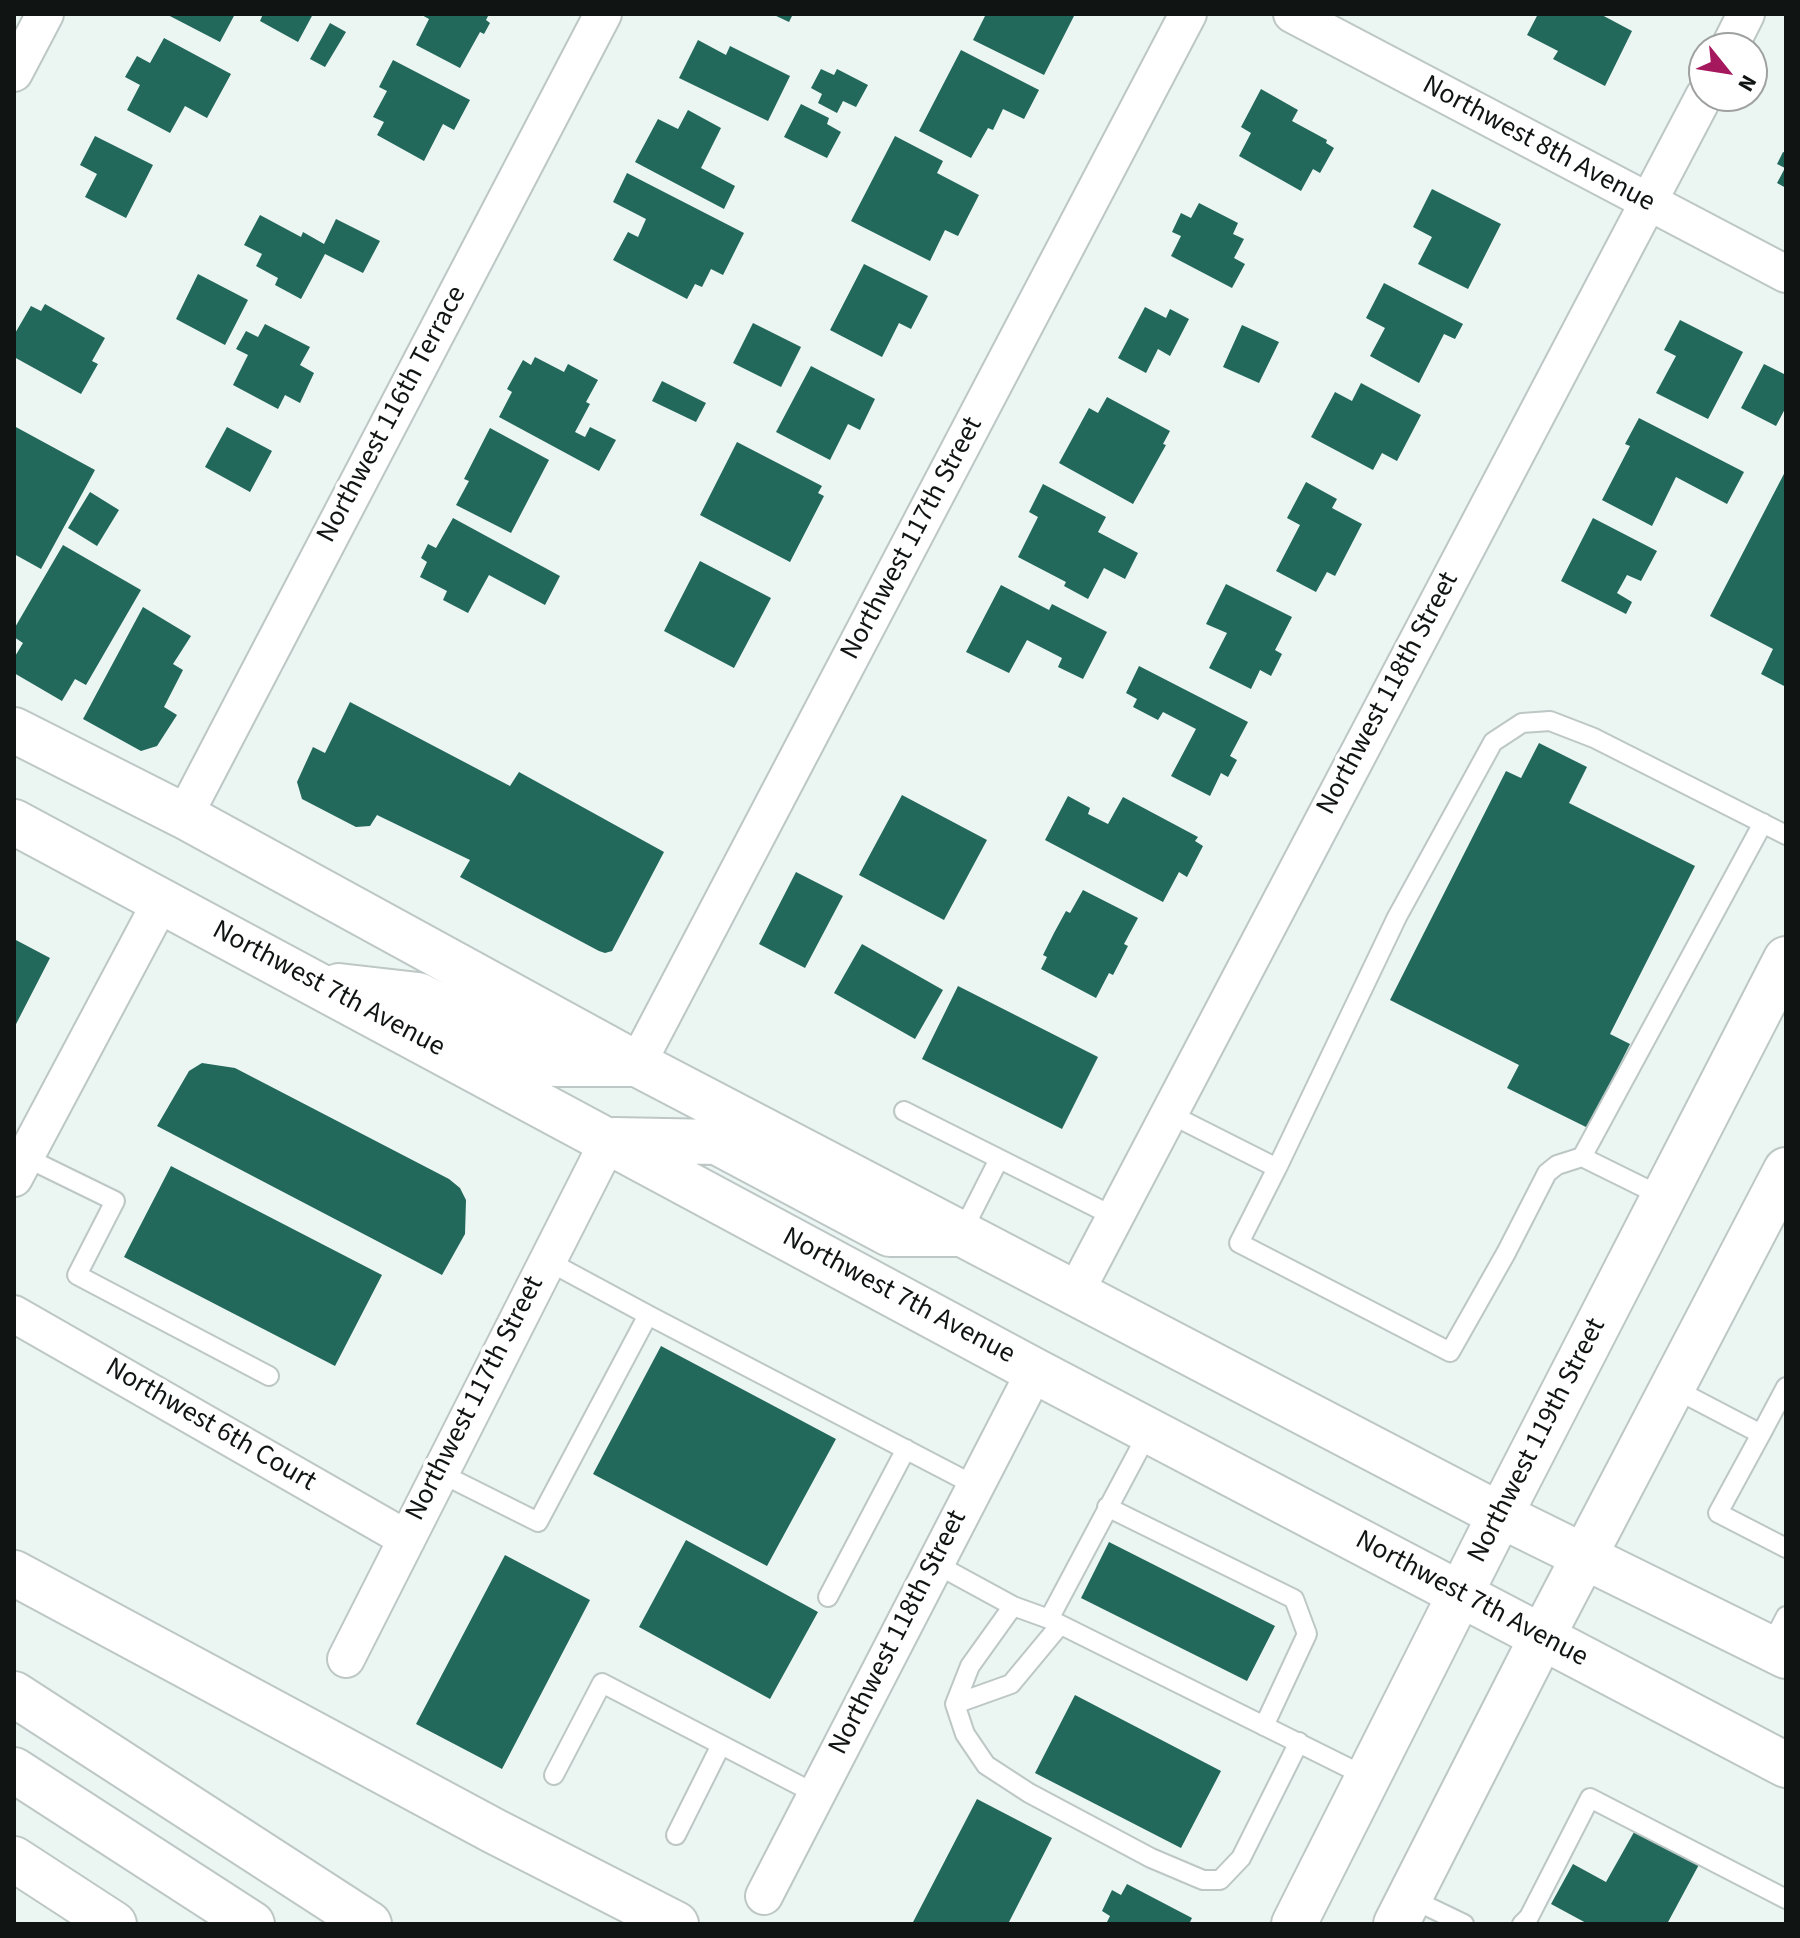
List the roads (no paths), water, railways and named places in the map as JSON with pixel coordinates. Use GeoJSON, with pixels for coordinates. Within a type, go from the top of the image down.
{"type":"FeatureCollection","features":[{"type":"Feature","properties":{"kind":"main road"},"geometry":{"type":"LineString","coordinates":[[14,730],[184,816],[637,1064],[1500,1515],[1584,1558],[1781,1640]]}},
{"type":"Feature","properties":{"kind":"main road","name":"Northwest 7th Avenue"},"geometry":{"type":"LineString","coordinates":[[14,822],[1035,1371],[1786,1765]]}},
{"type":"Feature","properties":{"kind":"main road","name":"Northwest 119th Street"},"geometry":{"type":"LineString","coordinates":[[1294,1924],[1786,959]]}},
{"type":"Feature","properties":{"kind":"main road"},"geometry":{"type":"LineString","coordinates":[[312,983],[418,995],[555,1064],[637,1064]]}},
{"type":"Feature","properties":{"kind":"main road"},"geometry":{"type":"LineString","coordinates":[[609,1140],[717,1142],[890,1234],[961,1234]]}},
{"type":"Feature","properties":{"kind":"main road"},"geometry":{"type":"LineString","coordinates":[[1403,1911],[1786,1170]]}},
{"type":"Feature","properties":{"kind":"main road"},"geometry":{"type":"LineString","coordinates":[[14,1573],[494,1831],[676,1924]]}},
{"type":"Feature","properties":{"kind":"main road"},"geometry":{"type":"LineString","coordinates":[[14,1694],[369,1924]]}},
{"type":"Feature","properties":{"kind":"main road"},"geometry":{"type":"LineString","coordinates":[[14,1770],[252,1924]]}},
{"type":"Feature","properties":{"kind":"main road"},"geometry":{"type":"LineString","coordinates":[[14,1859],[114,1924]]}},
{"type":"Feature","properties":{"kind":"street"},"geometry":{"type":"LineString","coordinates":[[14,73],[45,14]]}},
{"type":"Feature","properties":{"kind":"street","name":"Northwest 116th Terrace"},"geometry":{"type":"LineString","coordinates":[[184,816],[603,14]]}},
{"type":"Feature","properties":{"kind":"street","name":"Northwest 117th Street"},"geometry":{"type":"LineString","coordinates":[[637,1064],[1188,14]]}},
{"type":"Feature","properties":{"kind":"street","name":"Northwest 8th Avenue"},"geometry":{"type":"LineString","coordinates":[[1292,14],[1786,274]]}},
{"type":"Feature","properties":{"kind":"street"},"geometry":{"type":"LineString","coordinates":[[1737,32],[1746,14]]}},
{"type":"Feature","properties":{"kind":"street","name":"Northwest 118th Street"},"geometry":{"type":"LineString","coordinates":[[1075,1293],[1696,112]]}},
{"type":"Feature","properties":{"kind":"street"},"geometry":{"type":"LineString","coordinates":[[20,1168],[162,900]]}},
{"type":"Feature","properties":{"kind":"street","name":"Northwest 117th Street"},"geometry":{"type":"LineString","coordinates":[[346,1659],[609,1140]]}},
{"type":"Feature","properties":{"kind":"street","name":"Northwest 6th Court"},"geometry":{"type":"LineString","coordinates":[[14,1314],[407,1539]]}},
{"type":"Feature","properties":{"kind":"street","name":"Northwest 118th Street"},"geometry":{"type":"LineString","coordinates":[[764,1896],[1035,1371]]}},
{"type":"Feature","properties":{"kind":"lane"},"geometry":{"type":"LineString","coordinates":[[1763,823],[1582,1157],[1557,1165],[1540,1183],[1506,1253],[1450,1352],[1239,1243],[1397,917],[1493,742],[1522,723],[1550,721],[1594,738],[1763,823],[1786,835]]}},
{"type":"Feature","properties":{"kind":"lane"},"geometry":{"type":"LineString","coordinates":[[904,1111],[1115,1217]]}},
{"type":"Feature","properties":{"kind":"lane"},"geometry":{"type":"LineString","coordinates":[[1168,1113],[1277,1168]]}},
{"type":"Feature","properties":{"kind":"lane"},"geometry":{"type":"LineString","coordinates":[[1582,1157],[1663,1197]]}},
{"type":"Feature","properties":{"kind":"lane"},"geometry":{"type":"LineString","coordinates":[[961,1234],[999,1159]]}},
{"type":"Feature","properties":{"kind":"lane"},"geometry":{"type":"LineString","coordinates":[[20,1168],[115,1201],[77,1275],[269,1376]]}},
{"type":"Feature","properties":{"kind":"lane"},"geometry":{"type":"LineString","coordinates":[[546,1260],[974,1485]]}},
{"type":"Feature","properties":{"kind":"lane"},"geometry":{"type":"LineString","coordinates":[[440,1473],[538,1522],[648,1315]]}},
{"type":"Feature","properties":{"kind":"lane"},"geometry":{"type":"LineString","coordinates":[[1786,1387],[1718,1513],[1786,1548]]}},
{"type":"Feature","properties":{"kind":"lane"},"geometry":{"type":"LineString","coordinates":[[1673,1388],[1761,1434]]}},
{"type":"Feature","properties":{"kind":"lane"},"geometry":{"type":"LineString","coordinates":[[955,1704],[1011,1684],[1054,1622],[1107,1507],[1149,1431]]}},
{"type":"Feature","properties":{"kind":"lane"},"geometry":{"type":"LineString","coordinates":[[828,1597],[906,1449]]}},
{"type":"Feature","properties":{"kind":"lane"},"geometry":{"type":"LineString","coordinates":[[1107,1507],[1294,1599],[1307,1634],[1264,1726]]}},
{"type":"Feature","properties":{"kind":"lane"},"geometry":{"type":"LineString","coordinates":[[934,1563],[1013,1606],[1054,1622],[1367,1777]]}},
{"type":"Feature","properties":{"kind":"lane"},"geometry":{"type":"LineString","coordinates":[[1013,1606],[970,1666],[955,1704],[965,1734],[986,1765],[1029,1793],[1151,1858],[1203,1880],[1220,1880],[1241,1858],[1299,1742]]}},
{"type":"Feature","properties":{"kind":"lane"},"geometry":{"type":"LineString","coordinates":[[554,1775],[602,1683],[816,1794]]}},
{"type":"Feature","properties":{"kind":"lane"},"geometry":{"type":"LineString","coordinates":[[676,1835],[721,1745]]}},
{"type":"Feature","properties":{"kind":"lane"},"geometry":{"type":"LineString","coordinates":[[1531,1922],[1590,1798],[1786,1899]]}},
{"type":"Feature","properties":{"kind":"lane"},"geometry":{"type":"LineString","coordinates":[[1403,1911],[1464,1924]]}}]}
